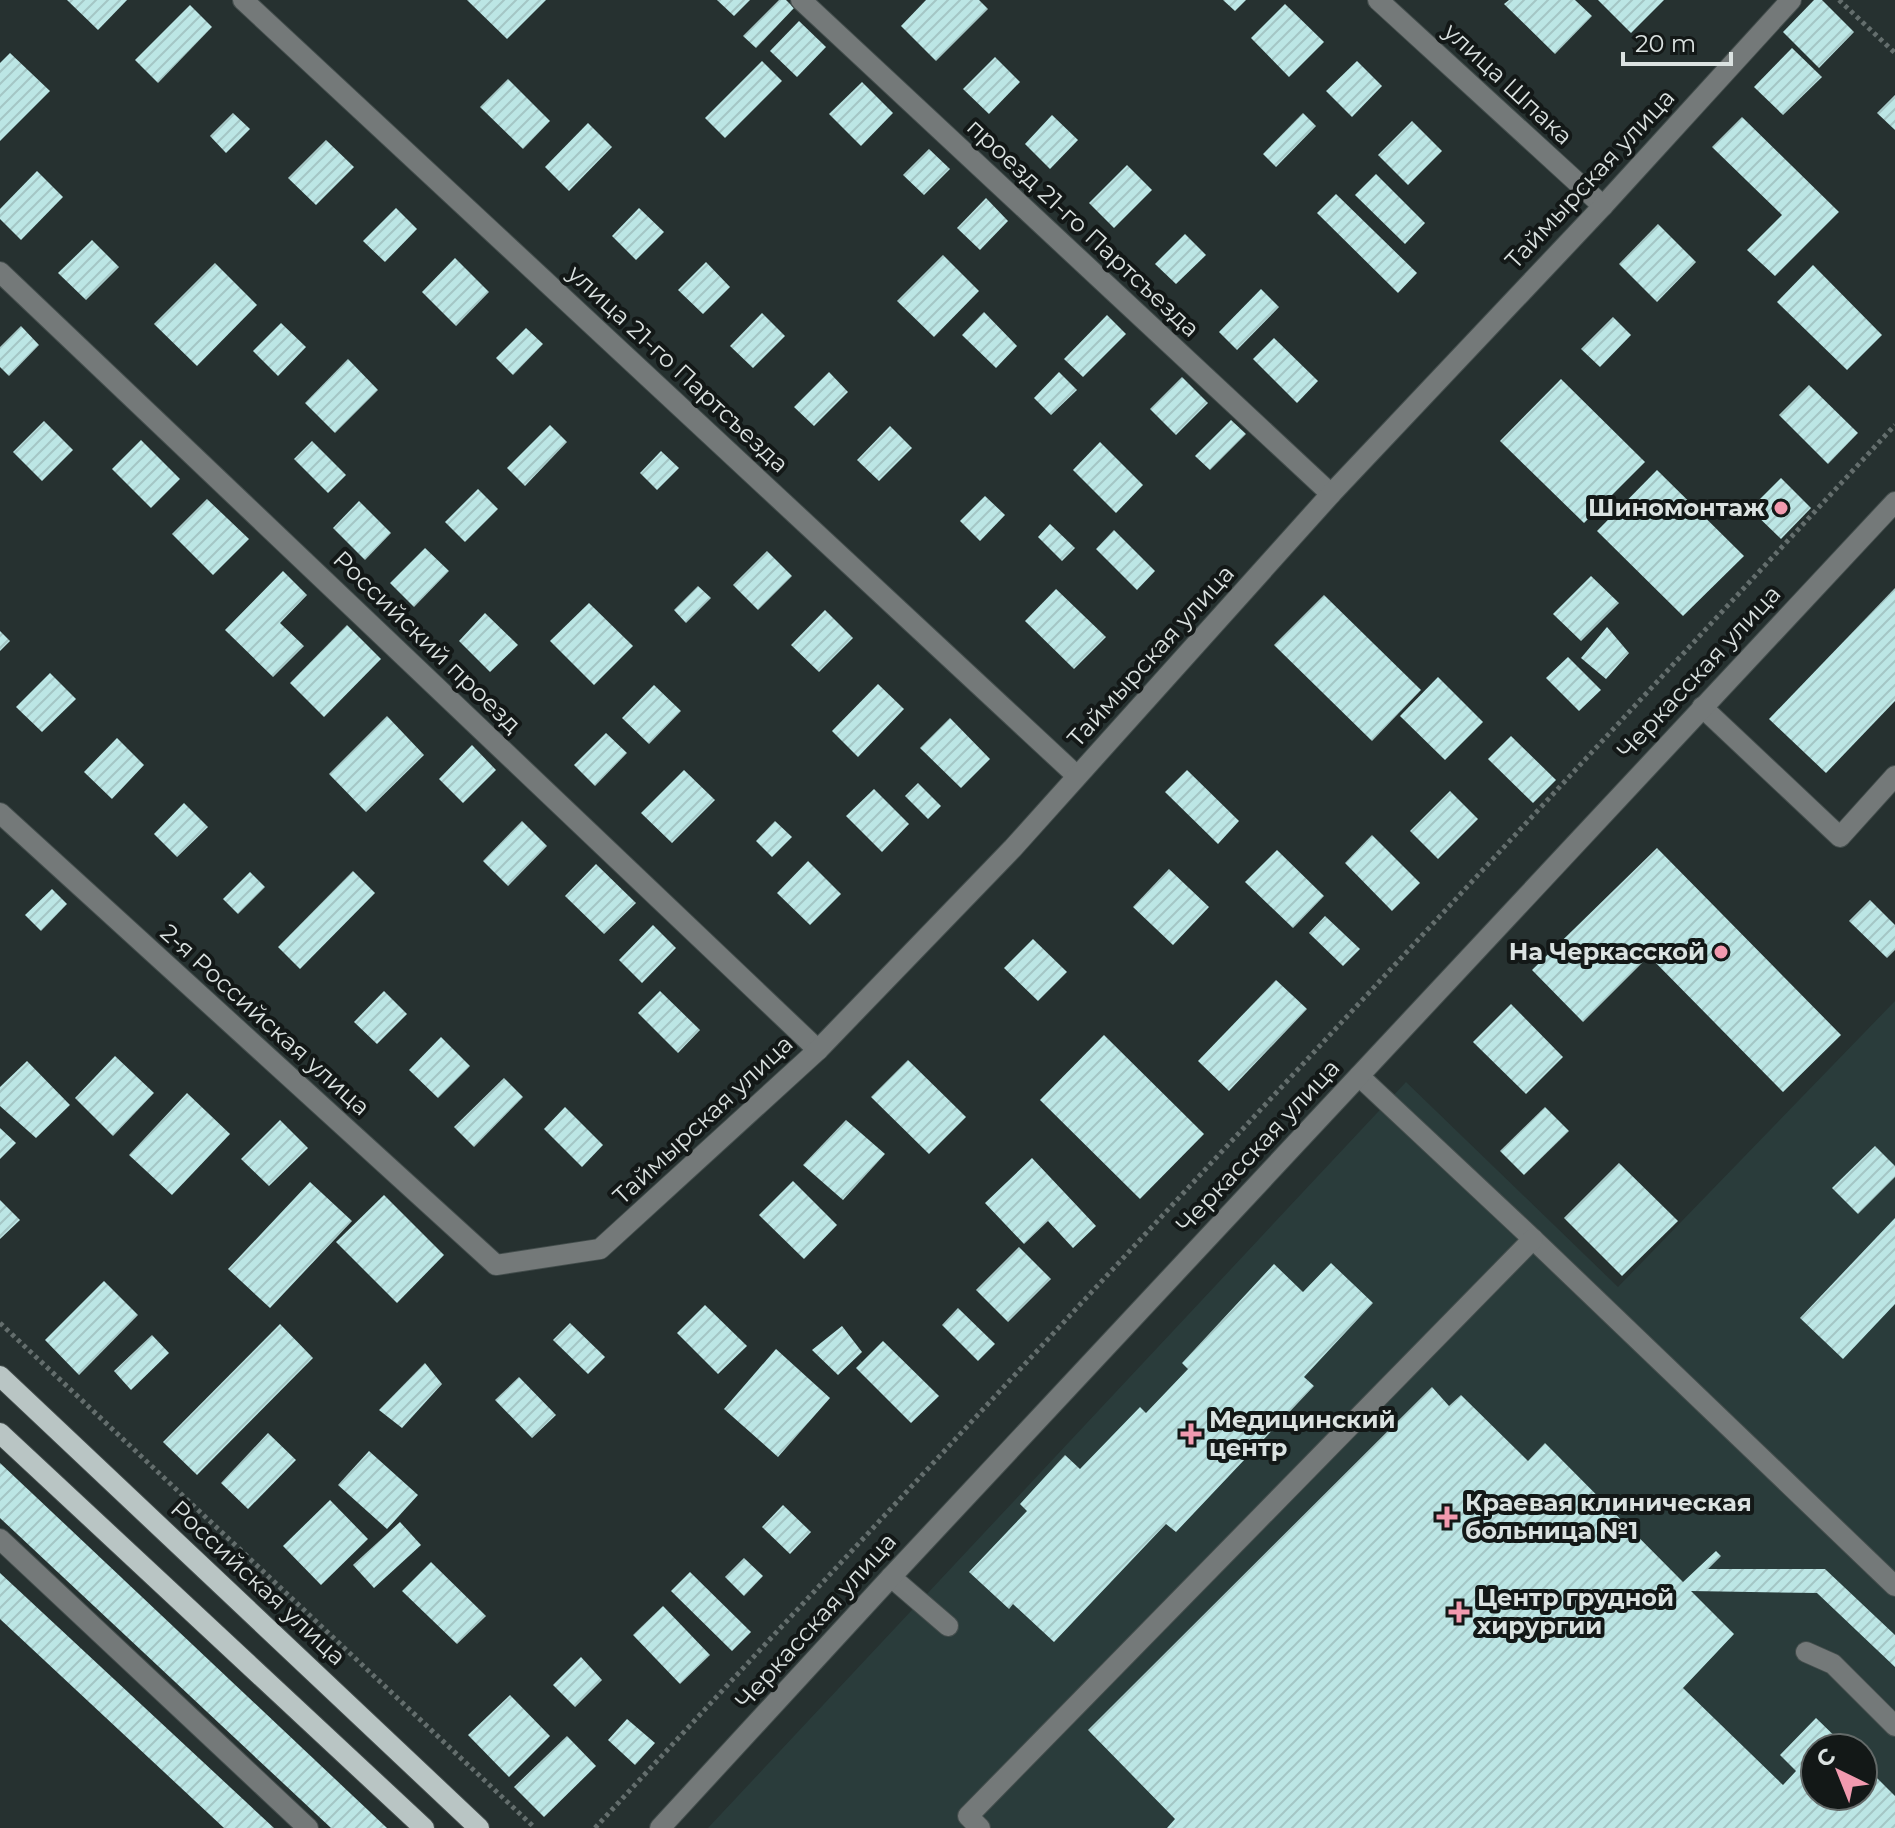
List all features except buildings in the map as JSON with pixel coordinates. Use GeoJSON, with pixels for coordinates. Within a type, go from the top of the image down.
{"type":"FeatureCollection","features":[{"type":"Feature","properties":{"kind":"main road","name":"Российская улица"},"geometry":{"type":"LineString","coordinates":[[0,1376],[479,1828]]}},
{"type":"Feature","properties":{"kind":"main road"},"geometry":{"type":"LineString","coordinates":[[0,1433],[424,1828]]}},
{"type":"Feature","properties":{"kind":"street","name":"улица 21-го Партсъезда"},"geometry":{"type":"LineString","coordinates":[[243,0],[1077,776]]}},
{"type":"Feature","properties":{"kind":"street","name":"проезд 21-го Партсъезда"},"geometry":{"type":"LineString","coordinates":[[801,0],[1331,494]]}},
{"type":"Feature","properties":{"kind":"street","name":"улица Шпака"},"geometry":{"type":"LineString","coordinates":[[1378,0],[1603,206]]}},
{"type":"Feature","properties":{"kind":"street","name":"Таймырская улица"},"geometry":{"type":"LineString","coordinates":[[496,1265],[600,1249],[818,1050],[1013,848],[1331,494],[1603,206],[1791,0]]}},
{"type":"Feature","properties":{"kind":"street","name":"Российский проезд"},"geometry":{"type":"LineString","coordinates":[[0,272],[818,1050]]}},
{"type":"Feature","properties":{"kind":"street","name":"Черкасская улица"},"geometry":{"type":"LineString","coordinates":[[660,1828],[1895,502]]}},
{"type":"Feature","properties":{"kind":"street"},"geometry":{"type":"LineString","coordinates":[[1702,707],[1840,837],[1895,776]]}},
{"type":"Feature","properties":{"kind":"street","name":"2-я Российская улица"},"geometry":{"type":"LineString","coordinates":[[0,813],[496,1265]]}},
{"type":"Feature","properties":{"kind":"street"},"geometry":{"type":"LineString","coordinates":[[1359,1076],[1895,1586]]}},
{"type":"Feature","properties":{"kind":"street"},"geometry":{"type":"LineString","coordinates":[[980,1828],[968,1816],[1533,1239]]}},
{"type":"Feature","properties":{"kind":"street"},"geometry":{"type":"LineString","coordinates":[[0,1539],[308,1828]]}},
{"type":"Feature","properties":{"kind":"street"},"geometry":{"type":"LineString","coordinates":[[891,1577],[948,1626]]}},
{"type":"Feature","properties":{"kind":"street"},"geometry":{"type":"LineString","coordinates":[[1806,1652],[1833,1664],[1895,1726]]}},
{"type":"Feature","properties":{"kind":"path"},"geometry":{"type":"LineString","coordinates":[[1839,0],[1895,53]]}},
{"type":"Feature","properties":{"kind":"path"},"geometry":{"type":"LineString","coordinates":[[595,1828],[1895,425]]}},
{"type":"Feature","properties":{"kind":"path"},"geometry":{"type":"LineString","coordinates":[[0,1323],[535,1828]]}},
{"type":"Feature","properties":{"kind":"shaded area","name":"Краевая клиническая больница №1"},"geometry":{"type":"Polygon","coordinates":[[[1895,1001],[1895,1828],[708,1828],[1406,1082],[1618,1287],[1895,1001]]]}},
{"type":"Feature","properties":{"kind":"place","name":"Шиномонтаж"},"geometry":{"type":"Point","coordinates":[1781,508]}},
{"type":"Feature","properties":{"kind":"place","name":"На Черкасской"},"geometry":{"type":"Point","coordinates":[1721,952]}},
{"type":"Feature","properties":{"kind":"place","name":"Медицинский центр"},"geometry":{"type":"Point","coordinates":[1191,1434]}},
{"type":"Feature","properties":{"kind":"place","name":"Краевая клиническая больница №1"},"geometry":{"type":"Point","coordinates":[1447,1517]}},
{"type":"Feature","properties":{"kind":"place","name":"Центр грудной хирургии"},"geometry":{"type":"Point","coordinates":[1459,1612]}}]}
